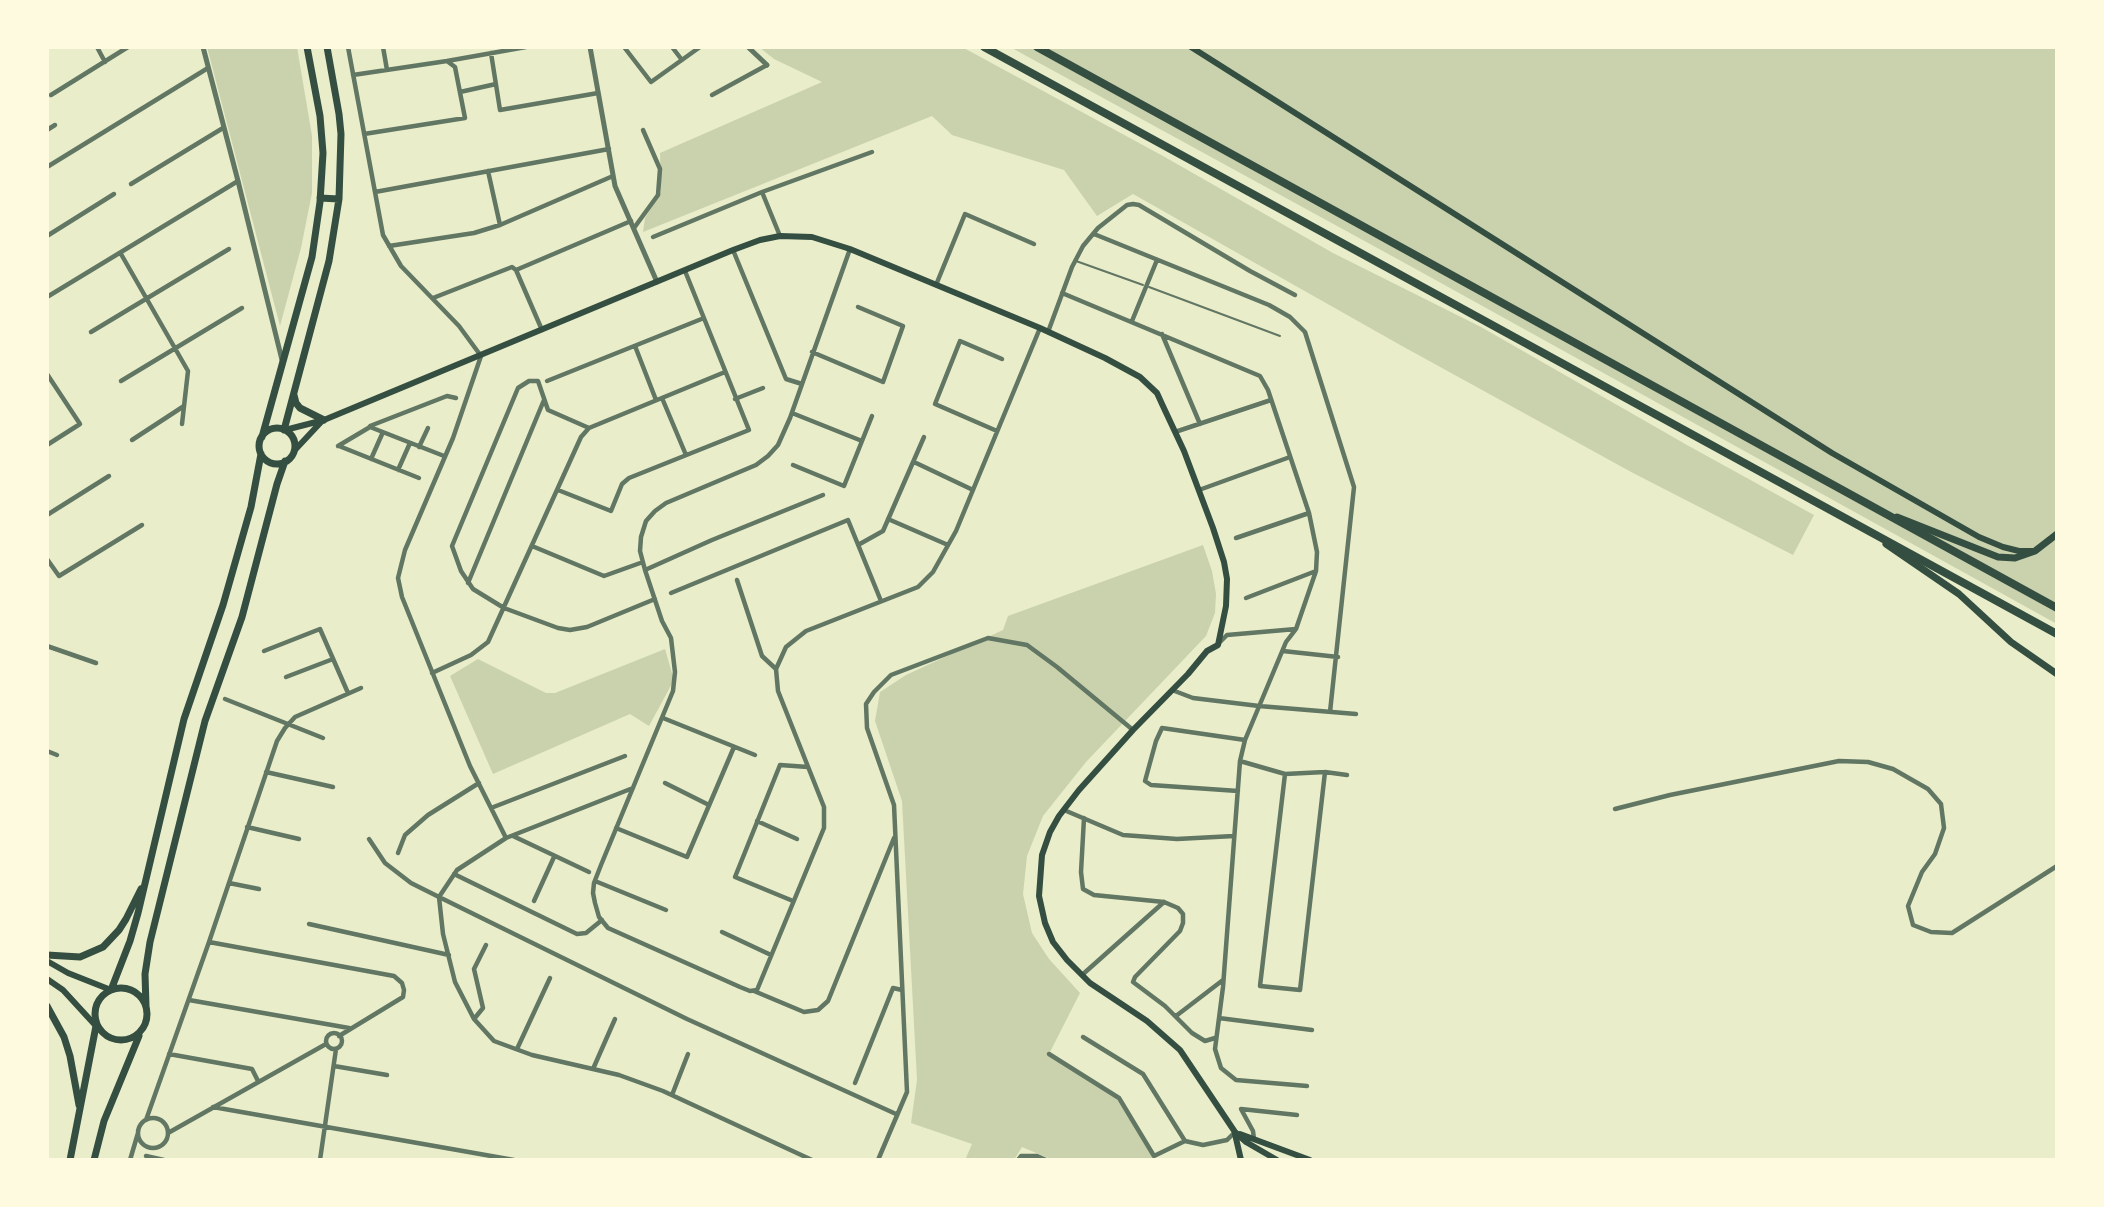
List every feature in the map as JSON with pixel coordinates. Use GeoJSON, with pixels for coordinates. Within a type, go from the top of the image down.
{"type":"FeatureCollection","features":[{"type":"Feature","properties":{"kind":"highway"},"geometry":{"type":"LineString","coordinates":[[984,47],[2057,634]]}},
{"type":"Feature","properties":{"kind":"highway"},"geometry":{"type":"LineString","coordinates":[[1037,47],[2057,608]]}},
{"type":"Feature","properties":{"kind":"main road"},"geometry":{"type":"LineString","coordinates":[[111,990],[130,940],[184,719],[227,593],[251,508],[261,454],[260,444],[312,257],[323,153],[320,116],[307,47]]}},
{"type":"Feature","properties":{"kind":"main road"},"geometry":{"type":"LineString","coordinates":[[285,430],[294,387],[329,261],[340,200],[341,134],[327,47]]}},
{"type":"Feature","properties":{"kind":"main road"},"geometry":{"type":"LineString","coordinates":[[1191,47],[1832,453],[1979,537],[2019,551],[2035,551]]}},
{"type":"Feature","properties":{"kind":"main road"},"geometry":{"type":"LineString","coordinates":[[320,198],[340,200]]}},
{"type":"Feature","properties":{"kind":"main road"},"geometry":{"type":"LineString","coordinates":[[262,437],[272,429],[285,430],[324,420],[733,250],[780,236],[812,237],[850,248],[1040,328],[1140,377],[1157,394],[1199,490],[1224,562],[1227,579],[1226,606],[1217,645],[1207,651],[1133,730],[1064,810],[1042,855],[1039,895],[1045,923],[1053,942],[1082,975],[1147,1021],[1180,1050],[1235,1132],[1246,1142],[1277,1160]]}},
{"type":"Feature","properties":{"kind":"main road"},"geometry":{"type":"LineString","coordinates":[[294,387],[296,403],[300,408],[324,420]]}},
{"type":"Feature","properties":{"kind":"main road"},"geometry":{"type":"LineString","coordinates":[[94,1160],[104,1121],[147,1015],[145,974],[150,942],[205,721],[242,617],[277,484],[285,461],[324,420]]}},
{"type":"Feature","properties":{"kind":"main road"},"geometry":{"type":"LineString","coordinates":[[285,430],[294,440],[294,452]]}},
{"type":"Feature","properties":{"kind":"main road"},"geometry":{"type":"LineString","coordinates":[[261,454],[272,463],[285,461]]}},
{"type":"Feature","properties":{"kind":"main road"},"geometry":{"type":"LineString","coordinates":[[1872,507],[1998,557],[2015,558],[2035,551],[2057,534]]}},
{"type":"Feature","properties":{"kind":"main road"},"geometry":{"type":"LineString","coordinates":[[1871,534],[1959,594],[2011,642],[2057,674]]}},
{"type":"Feature","properties":{"kind":"main road"},"geometry":{"type":"LineString","coordinates":[[47,956],[80,957],[103,947],[126,919],[146,879]]}},
{"type":"Feature","properties":{"kind":"main road"},"geometry":{"type":"LineString","coordinates":[[47,961],[111,990]]}},
{"type":"Feature","properties":{"kind":"main road"},"geometry":{"type":"LineString","coordinates":[[47,979],[62,990],[101,1032],[116,1041],[125,1040],[141,1032]]}},
{"type":"Feature","properties":{"kind":"main road"},"geometry":{"type":"LineString","coordinates":[[70,1160],[96,1026],[94,1017],[98,1001],[103,994],[119,988],[136,992],[146,1006]]}},
{"type":"Feature","properties":{"kind":"main road"},"geometry":{"type":"LineString","coordinates":[[47,1006],[64,1037],[70,1056],[80,1111]]}},
{"type":"Feature","properties":{"kind":"main road"},"geometry":{"type":"LineString","coordinates":[[1235,1132],[1310,1160]]}},
{"type":"Feature","properties":{"kind":"main road"},"geometry":{"type":"LineString","coordinates":[[1235,1132],[1241,1160]]}},
{"type":"Feature","properties":{"kind":"street"},"geometry":{"type":"LineString","coordinates":[[97,47],[105,62]]}},
{"type":"Feature","properties":{"kind":"street"},"geometry":{"type":"LineString","coordinates":[[51,95],[128,47]]}},
{"type":"Feature","properties":{"kind":"street"},"geometry":{"type":"LineString","coordinates":[[203,47],[283,361]]}},
{"type":"Feature","properties":{"kind":"street"},"geometry":{"type":"LineString","coordinates":[[348,47],[383,235],[401,266],[459,326],[481,356],[469,393],[405,550],[398,579],[402,597],[432,673],[479,783],[506,838]]}},
{"type":"Feature","properties":{"kind":"street"},"geometry":{"type":"LineString","coordinates":[[383,47],[387,70]]}},
{"type":"Feature","properties":{"kind":"street"},"geometry":{"type":"LineString","coordinates":[[353,75],[526,47]]}},
{"type":"Feature","properties":{"kind":"street"},"geometry":{"type":"LineString","coordinates":[[590,47],[615,186],[657,282]]}},
{"type":"Feature","properties":{"kind":"street"},"geometry":{"type":"LineString","coordinates":[[624,47],[651,82],[700,47]]}},
{"type":"Feature","properties":{"kind":"street"},"geometry":{"type":"LineString","coordinates":[[672,47],[682,60]]}},
{"type":"Feature","properties":{"kind":"street"},"geometry":{"type":"LineString","coordinates":[[712,95],[767,65],[748,47]]}},
{"type":"Feature","properties":{"kind":"street"},"geometry":{"type":"LineString","coordinates":[[491,53],[500,110],[598,93]]}},
{"type":"Feature","properties":{"kind":"street"},"geometry":{"type":"LineString","coordinates":[[363,134],[465,118],[455,67],[447,61]]}},
{"type":"Feature","properties":{"kind":"street"},"geometry":{"type":"LineString","coordinates":[[47,167],[208,68]]}},
{"type":"Feature","properties":{"kind":"street"},"geometry":{"type":"LineString","coordinates":[[460,92],[496,84]]}},
{"type":"Feature","properties":{"kind":"street"},"geometry":{"type":"LineString","coordinates":[[47,130],[55,125]]}},
{"type":"Feature","properties":{"kind":"street"},"geometry":{"type":"LineString","coordinates":[[131,184],[223,128]]}},
{"type":"Feature","properties":{"kind":"street"},"geometry":{"type":"LineString","coordinates":[[634,228],[658,195],[660,169],[643,130]]}},
{"type":"Feature","properties":{"kind":"street"},"geometry":{"type":"LineString","coordinates":[[375,192],[608,149]]}},
{"type":"Feature","properties":{"kind":"street"},"geometry":{"type":"LineString","coordinates":[[653,237],[762,192],[872,152]]}},
{"type":"Feature","properties":{"kind":"street"},"geometry":{"type":"LineString","coordinates":[[488,171],[500,225]]}},
{"type":"Feature","properties":{"kind":"street"},"geometry":{"type":"LineString","coordinates":[[389,246],[474,233],[500,225],[613,176]]}},
{"type":"Feature","properties":{"kind":"street"},"geometry":{"type":"LineString","coordinates":[[48,294],[121,254],[239,181]]}},
{"type":"Feature","properties":{"kind":"street"},"geometry":{"type":"LineString","coordinates":[[762,192],[780,236]]}},
{"type":"Feature","properties":{"kind":"street"},"geometry":{"type":"LineString","coordinates":[[47,236],[114,194]]}},
{"type":"Feature","properties":{"kind":"street"},"geometry":{"type":"LineString","coordinates":[[1048,332],[1083,246],[1127,205],[1139,205],[1295,295]]}},
{"type":"Feature","properties":{"kind":"street"},"geometry":{"type":"LineString","coordinates":[[936,285],[965,214],[1034,244]]}},
{"type":"Feature","properties":{"kind":"street"},"geometry":{"type":"LineString","coordinates":[[516,270],[631,221]]}},
{"type":"Feature","properties":{"kind":"street"},"geometry":{"type":"LineString","coordinates":[[1094,234],[1269,305],[1290,317],[1305,332],[1354,487],[1331,712]]}},
{"type":"Feature","properties":{"kind":"street"},"geometry":{"type":"LineString","coordinates":[[850,248],[792,413],[778,445],[756,466],[666,503],[646,521],[640,551],[671,638],[675,672],[673,691],[595,881],[593,893],[599,917],[608,928],[740,987],[804,1012],[818,1010],[828,1001],[895,834]]}},
{"type":"Feature","properties":{"kind":"street"},"geometry":{"type":"LineString","coordinates":[[91,332],[229,249]]}},
{"type":"Feature","properties":{"kind":"street"},"geometry":{"type":"LineString","coordinates":[[733,250],[786,379],[802,384]]}},
{"type":"Feature","properties":{"kind":"street"},"geometry":{"type":"LineString","coordinates":[[121,254],[188,371],[182,424]]}},
{"type":"Feature","properties":{"kind":"street"},"geometry":{"type":"LineString","coordinates":[[1132,321],[1157,260]]}},
{"type":"Feature","properties":{"kind":"street"},"geometry":{"type":"LineString","coordinates":[[433,298],[512,267],[516,270],[542,331]]}},
{"type":"Feature","properties":{"kind":"street"},"geometry":{"type":"LineString","coordinates":[[558,490],[611,510],[622,484],[629,478],[748,430],[685,271]]}},
{"type":"Feature","properties":{"kind":"street"},"geometry":{"type":"LineString","coordinates":[[1062,293],[1260,376],[1271,400],[1309,513],[1317,552],[1316,571],[1296,629],[1286,642],[1245,740],[1240,761],[1224,980],[1215,1038],[1215,1049],[1221,1068],[1236,1080],[1307,1086]]}},
{"type":"Feature","properties":{"kind":"street"},"geometry":{"type":"LineString","coordinates":[[812,352],[883,382],[903,326],[858,307]]}},
{"type":"Feature","properties":{"kind":"street"},"geometry":{"type":"LineString","coordinates":[[121,381],[242,308]]}},
{"type":"Feature","properties":{"kind":"street"},"geometry":{"type":"LineString","coordinates":[[547,381],[704,318]]}},
{"type":"Feature","properties":{"kind":"street"},"geometry":{"type":"LineString","coordinates":[[753,991],[757,990],[824,828],[824,807],[778,691],[776,669],[786,647],[806,631],[918,587],[933,572],[973,490],[1040,328]]}},
{"type":"Feature","properties":{"kind":"street"},"geometry":{"type":"LineString","coordinates":[[1162,333],[1200,424]]}},
{"type":"Feature","properties":{"kind":"street"},"geometry":{"type":"LineString","coordinates":[[997,431],[935,404],[960,341],[1002,359]]}},
{"type":"Feature","properties":{"kind":"street"},"geometry":{"type":"LineString","coordinates":[[635,346],[686,455]]}},
{"type":"Feature","properties":{"kind":"street"},"geometry":{"type":"LineString","coordinates":[[432,673],[471,655],[488,642],[581,438],[589,428],[725,372]]}},
{"type":"Feature","properties":{"kind":"street"},"geometry":{"type":"LineString","coordinates":[[47,445],[80,424],[48,377]]}},
{"type":"Feature","properties":{"kind":"street"},"geometry":{"type":"LineString","coordinates":[[589,428],[548,410],[538,381],[529,381],[518,388],[452,547],[461,571],[472,589],[504,608],[570,630],[587,627],[655,599]]}},
{"type":"Feature","properties":{"kind":"street"},"geometry":{"type":"LineString","coordinates":[[735,399],[763,388]]}},
{"type":"Feature","properties":{"kind":"street"},"geometry":{"type":"LineString","coordinates":[[419,478],[338,446],[370,427],[447,396],[456,398]]}},
{"type":"Feature","properties":{"kind":"street"},"geometry":{"type":"LineString","coordinates":[[468,583],[544,400]]}},
{"type":"Feature","properties":{"kind":"street"},"geometry":{"type":"LineString","coordinates":[[1175,432],[1271,400]]}},
{"type":"Feature","properties":{"kind":"street"},"geometry":{"type":"LineString","coordinates":[[132,440],[184,406]]}},
{"type":"Feature","properties":{"kind":"street"},"geometry":{"type":"LineString","coordinates":[[792,413],[862,441]]}},
{"type":"Feature","properties":{"kind":"street"},"geometry":{"type":"LineString","coordinates":[[793,465],[844,486],[872,416]]}},
{"type":"Feature","properties":{"kind":"street"},"geometry":{"type":"LineString","coordinates":[[370,427],[444,456]]}},
{"type":"Feature","properties":{"kind":"street"},"geometry":{"type":"LineString","coordinates":[[419,447],[428,428]]}},
{"type":"Feature","properties":{"kind":"street"},"geometry":{"type":"LineString","coordinates":[[371,459],[383,432]]}},
{"type":"Feature","properties":{"kind":"street"},"geometry":{"type":"LineString","coordinates":[[858,545],[883,531],[924,437]]}},
{"type":"Feature","properties":{"kind":"street"},"geometry":{"type":"LineString","coordinates":[[398,470],[411,443]]}},
{"type":"Feature","properties":{"kind":"street"},"geometry":{"type":"LineString","coordinates":[[1199,490],[1290,457]]}},
{"type":"Feature","properties":{"kind":"street"},"geometry":{"type":"LineString","coordinates":[[914,462],[973,490]]}},
{"type":"Feature","properties":{"kind":"street"},"geometry":{"type":"LineString","coordinates":[[47,514],[109,476]]}},
{"type":"Feature","properties":{"kind":"street"},"geometry":{"type":"LineString","coordinates":[[645,570],[822,495]]}},
{"type":"Feature","properties":{"kind":"street"},"geometry":{"type":"LineString","coordinates":[[1236,538],[1309,513]]}},
{"type":"Feature","properties":{"kind":"street"},"geometry":{"type":"LineString","coordinates":[[888,519],[948,545]]}},
{"type":"Feature","properties":{"kind":"street"},"geometry":{"type":"LineString","coordinates":[[671,593],[848,520],[881,601]]}},
{"type":"Feature","properties":{"kind":"street"},"geometry":{"type":"LineString","coordinates":[[47,559],[59,576],[142,525]]}},
{"type":"Feature","properties":{"kind":"street"},"geometry":{"type":"LineString","coordinates":[[532,546],[604,576],[643,562]]}},
{"type":"Feature","properties":{"kind":"street"},"geometry":{"type":"LineString","coordinates":[[1246,598],[1316,571]]}},
{"type":"Feature","properties":{"kind":"street"},"geometry":{"type":"LineString","coordinates":[[737,580],[762,656],[776,669]]}},
{"type":"Feature","properties":{"kind":"street"},"geometry":{"type":"LineString","coordinates":[[264,651],[320,629],[348,694]]}},
{"type":"Feature","properties":{"kind":"street"},"geometry":{"type":"LineString","coordinates":[[1217,645],[1227,635],[1296,629]]}},
{"type":"Feature","properties":{"kind":"street"},"geometry":{"type":"LineString","coordinates":[[878,1160],[907,1092],[894,805],[867,727],[866,704],[891,675],[988,638],[1027,645],[1133,730]]}},
{"type":"Feature","properties":{"kind":"street"},"geometry":{"type":"LineString","coordinates":[[47,646],[96,663]]}},
{"type":"Feature","properties":{"kind":"street"},"geometry":{"type":"LineString","coordinates":[[1283,651],[1338,657]]}},
{"type":"Feature","properties":{"kind":"street"},"geometry":{"type":"LineString","coordinates":[[286,677],[333,659]]}},
{"type":"Feature","properties":{"kind":"street"},"geometry":{"type":"LineString","coordinates":[[146,1120],[277,741],[295,717],[361,688]]}},
{"type":"Feature","properties":{"kind":"street"},"geometry":{"type":"LineString","coordinates":[[1171,690],[1194,698],[1356,714]]}},
{"type":"Feature","properties":{"kind":"street"},"geometry":{"type":"LineString","coordinates":[[225,699],[323,738]]}},
{"type":"Feature","properties":{"kind":"street"},"geometry":{"type":"LineString","coordinates":[[663,718],[755,755]]}},
{"type":"Feature","properties":{"kind":"street"},"geometry":{"type":"LineString","coordinates":[[1238,791],[1151,785],[1145,781],[1156,741],[1163,728],[1245,740]]}},
{"type":"Feature","properties":{"kind":"street"},"geometry":{"type":"LineString","coordinates":[[616,828],[687,857],[734,747]]}},
{"type":"Feature","properties":{"kind":"street"},"geometry":{"type":"LineString","coordinates":[[47,751],[57,755]]}},
{"type":"Feature","properties":{"kind":"street"},"geometry":{"type":"LineString","coordinates":[[491,808],[625,756]]}},
{"type":"Feature","properties":{"kind":"street"},"geometry":{"type":"LineString","coordinates":[[1240,761],[1285,774],[1325,772],[1347,775]]}},
{"type":"Feature","properties":{"kind":"street"},"geometry":{"type":"LineString","coordinates":[[1615,809],[1670,795],[1839,761],[1868,762],[1893,769],[1928,789],[1941,804],[1944,828],[1908,906],[1913,925],[1931,932],[1952,933],[2057,866]]}},
{"type":"Feature","properties":{"kind":"street"},"geometry":{"type":"LineString","coordinates":[[793,901],[735,877],[780,765],[808,767]]}},
{"type":"Feature","properties":{"kind":"street"},"geometry":{"type":"LineString","coordinates":[[265,772],[333,787]]}},
{"type":"Feature","properties":{"kind":"street"},"geometry":{"type":"LineString","coordinates":[[1285,774],[1260,986],[1300,990],[1325,772]]}},
{"type":"Feature","properties":{"kind":"street"},"geometry":{"type":"LineString","coordinates":[[398,853],[405,835],[428,814],[479,783]]}},
{"type":"Feature","properties":{"kind":"street"},"geometry":{"type":"LineString","coordinates":[[665,783],[709,805]]}},
{"type":"Feature","properties":{"kind":"street"},"geometry":{"type":"LineString","coordinates":[[633,788],[506,838],[457,870],[439,897],[443,934],[455,982],[474,1019],[494,1041],[532,1055],[619,1075],[672,1094],[812,1160]]}},
{"type":"Feature","properties":{"kind":"street"},"geometry":{"type":"LineString","coordinates":[[1064,810],[1123,835],[1177,839],[1234,836]]}},
{"type":"Feature","properties":{"kind":"street"},"geometry":{"type":"LineString","coordinates":[[1084,818],[1081,872],[1083,889],[1094,895],[1164,902],[1178,908],[1183,914],[1180,931],[1133,982],[1176,1016],[1192,1033],[1205,1041],[1215,1038]]}},
{"type":"Feature","properties":{"kind":"street"},"geometry":{"type":"LineString","coordinates":[[757,821],[797,839]]}},
{"type":"Feature","properties":{"kind":"street"},"geometry":{"type":"LineString","coordinates":[[247,827],[299,839]]}},
{"type":"Feature","properties":{"kind":"street"},"geometry":{"type":"LineString","coordinates":[[512,836],[589,872]]}},
{"type":"Feature","properties":{"kind":"street"},"geometry":{"type":"LineString","coordinates":[[369,839],[385,863],[411,883],[687,1019],[896,1114]]}},
{"type":"Feature","properties":{"kind":"street"},"geometry":{"type":"LineString","coordinates":[[534,901],[555,857]]}},
{"type":"Feature","properties":{"kind":"street"},"geometry":{"type":"LineString","coordinates":[[454,874],[576,934],[586,933],[602,920]]}},
{"type":"Feature","properties":{"kind":"street"},"geometry":{"type":"LineString","coordinates":[[595,881],[666,910]]}},
{"type":"Feature","properties":{"kind":"street"},"geometry":{"type":"LineString","coordinates":[[229,883],[260,889]]}},
{"type":"Feature","properties":{"kind":"street"},"geometry":{"type":"LineString","coordinates":[[1082,975],[1164,902]]}},
{"type":"Feature","properties":{"kind":"street"},"geometry":{"type":"LineString","coordinates":[[309,924],[449,955]]}},
{"type":"Feature","properties":{"kind":"street"},"geometry":{"type":"LineString","coordinates":[[722,932],[771,955]]}},
{"type":"Feature","properties":{"kind":"street"},"geometry":{"type":"LineString","coordinates":[[209,942],[394,976],[402,983],[403,997],[339,1036]]}},
{"type":"Feature","properties":{"kind":"street"},"geometry":{"type":"LineString","coordinates":[[474,1019],[484,1008],[474,969],[486,945]]}},
{"type":"Feature","properties":{"kind":"street"},"geometry":{"type":"LineString","coordinates":[[517,1049],[550,978]]}},
{"type":"Feature","properties":{"kind":"street"},"geometry":{"type":"LineString","coordinates":[[1176,1016],[1224,980]]}},
{"type":"Feature","properties":{"kind":"street"},"geometry":{"type":"LineString","coordinates":[[855,1083],[893,988],[902,990]]}},
{"type":"Feature","properties":{"kind":"street"},"geometry":{"type":"LineString","coordinates":[[189,999],[350,1028]]}},
{"type":"Feature","properties":{"kind":"street"},"geometry":{"type":"LineString","coordinates":[[1219,1018],[1312,1030]]}},
{"type":"Feature","properties":{"kind":"street"},"geometry":{"type":"LineString","coordinates":[[593,1069],[615,1019]]}},
{"type":"Feature","properties":{"kind":"street"},"geometry":{"type":"LineString","coordinates":[[320,1160],[336,1049],[341,1043],[339,1036],[330,1034],[326,1038],[326,1044],[331,1049],[336,1049]]}},
{"type":"Feature","properties":{"kind":"street"},"geometry":{"type":"LineString","coordinates":[[1083,1037],[1143,1074],[1185,1141]]}},
{"type":"Feature","properties":{"kind":"street"},"geometry":{"type":"LineString","coordinates":[[145,1158],[153,1147],[163,1143],[168,1133],[326,1044]]}},
{"type":"Feature","properties":{"kind":"street"},"geometry":{"type":"LineString","coordinates":[[169,1054],[253,1069],[258,1081]]}},
{"type":"Feature","properties":{"kind":"street"},"geometry":{"type":"LineString","coordinates":[[672,1094],[688,1054]]}},
{"type":"Feature","properties":{"kind":"street"},"geometry":{"type":"LineString","coordinates":[[1049,1054],[1119,1098],[1154,1156],[1185,1141],[1203,1145],[1227,1140],[1235,1132]]}},
{"type":"Feature","properties":{"kind":"street"},"geometry":{"type":"LineString","coordinates":[[334,1066],[387,1075]]}},
{"type":"Feature","properties":{"kind":"street"},"geometry":{"type":"LineString","coordinates":[[213,1107],[514,1160]]}},
{"type":"Feature","properties":{"kind":"street"},"geometry":{"type":"LineString","coordinates":[[1254,1139],[1254,1131],[1241,1109],[1297,1115]]}},
{"type":"Feature","properties":{"kind":"street"},"geometry":{"type":"LineString","coordinates":[[130,1160],[140,1125],[146,1120],[160,1120],[168,1133]]}},
{"type":"Feature","properties":{"kind":"street"},"geometry":{"type":"LineString","coordinates":[[138,1132],[144,1144],[153,1147]]}},
{"type":"Feature","properties":{"kind":"street"},"geometry":{"type":"LineString","coordinates":[[1018,1160],[1021,1156],[1037,1156],[1046,1160]]}},
{"type":"Feature","properties":{"kind":"street"},"geometry":{"type":"LineString","coordinates":[[145,1158],[164,1160]]}},
{"type":"Feature","properties":{"kind":"lane"},"geometry":{"type":"LineString","coordinates":[[1075,261],[1280,335]]}},
{"type":"Feature","properties":{"kind":"green space"},"geometry":{"type":"Polygon","coordinates":[[[207,47],[297,47],[312,136],[312,193],[301,248],[280,326],[207,47]]]}},
{"type":"Feature","properties":{"kind":"green space"},"geometry":{"type":"Polygon","coordinates":[[[759,47],[962,47],[1163,156],[1333,253],[1481,327],[1814,515],[1793,555],[1633,473],[1133,194],[1097,216],[1064,170],[952,135],[932,116],[643,232],[645,218],[661,192],[660,153],[822,82],[774,59],[759,47]]]}},
{"type":"Feature","properties":{"kind":"green space"},"geometry":{"type":"Polygon","coordinates":[[[1010,47],[2057,47],[2057,624],[1412,267],[1010,47]]]}},
{"type":"Feature","properties":{"kind":"green space"},"geometry":{"type":"Polygon","coordinates":[[[1203,545],[1216,594],[1215,613],[1206,636],[1086,762],[1043,816],[1027,856],[1023,894],[1032,933],[1049,959],[1080,993],[1049,1054],[1116,1098],[1156,1160],[1053,1160],[1022,1147],[1014,1160],[965,1160],[972,1144],[911,1123],[917,1080],[902,801],[875,721],[880,692],[906,675],[1003,630],[1008,616],[1203,545]]]}},
{"type":"Feature","properties":{"kind":"green space"},"geometry":{"type":"Polygon","coordinates":[[[665,649],[674,680],[649,726],[630,714],[493,774],[450,676],[478,659],[546,693],[555,693],[665,649]]]}}]}
